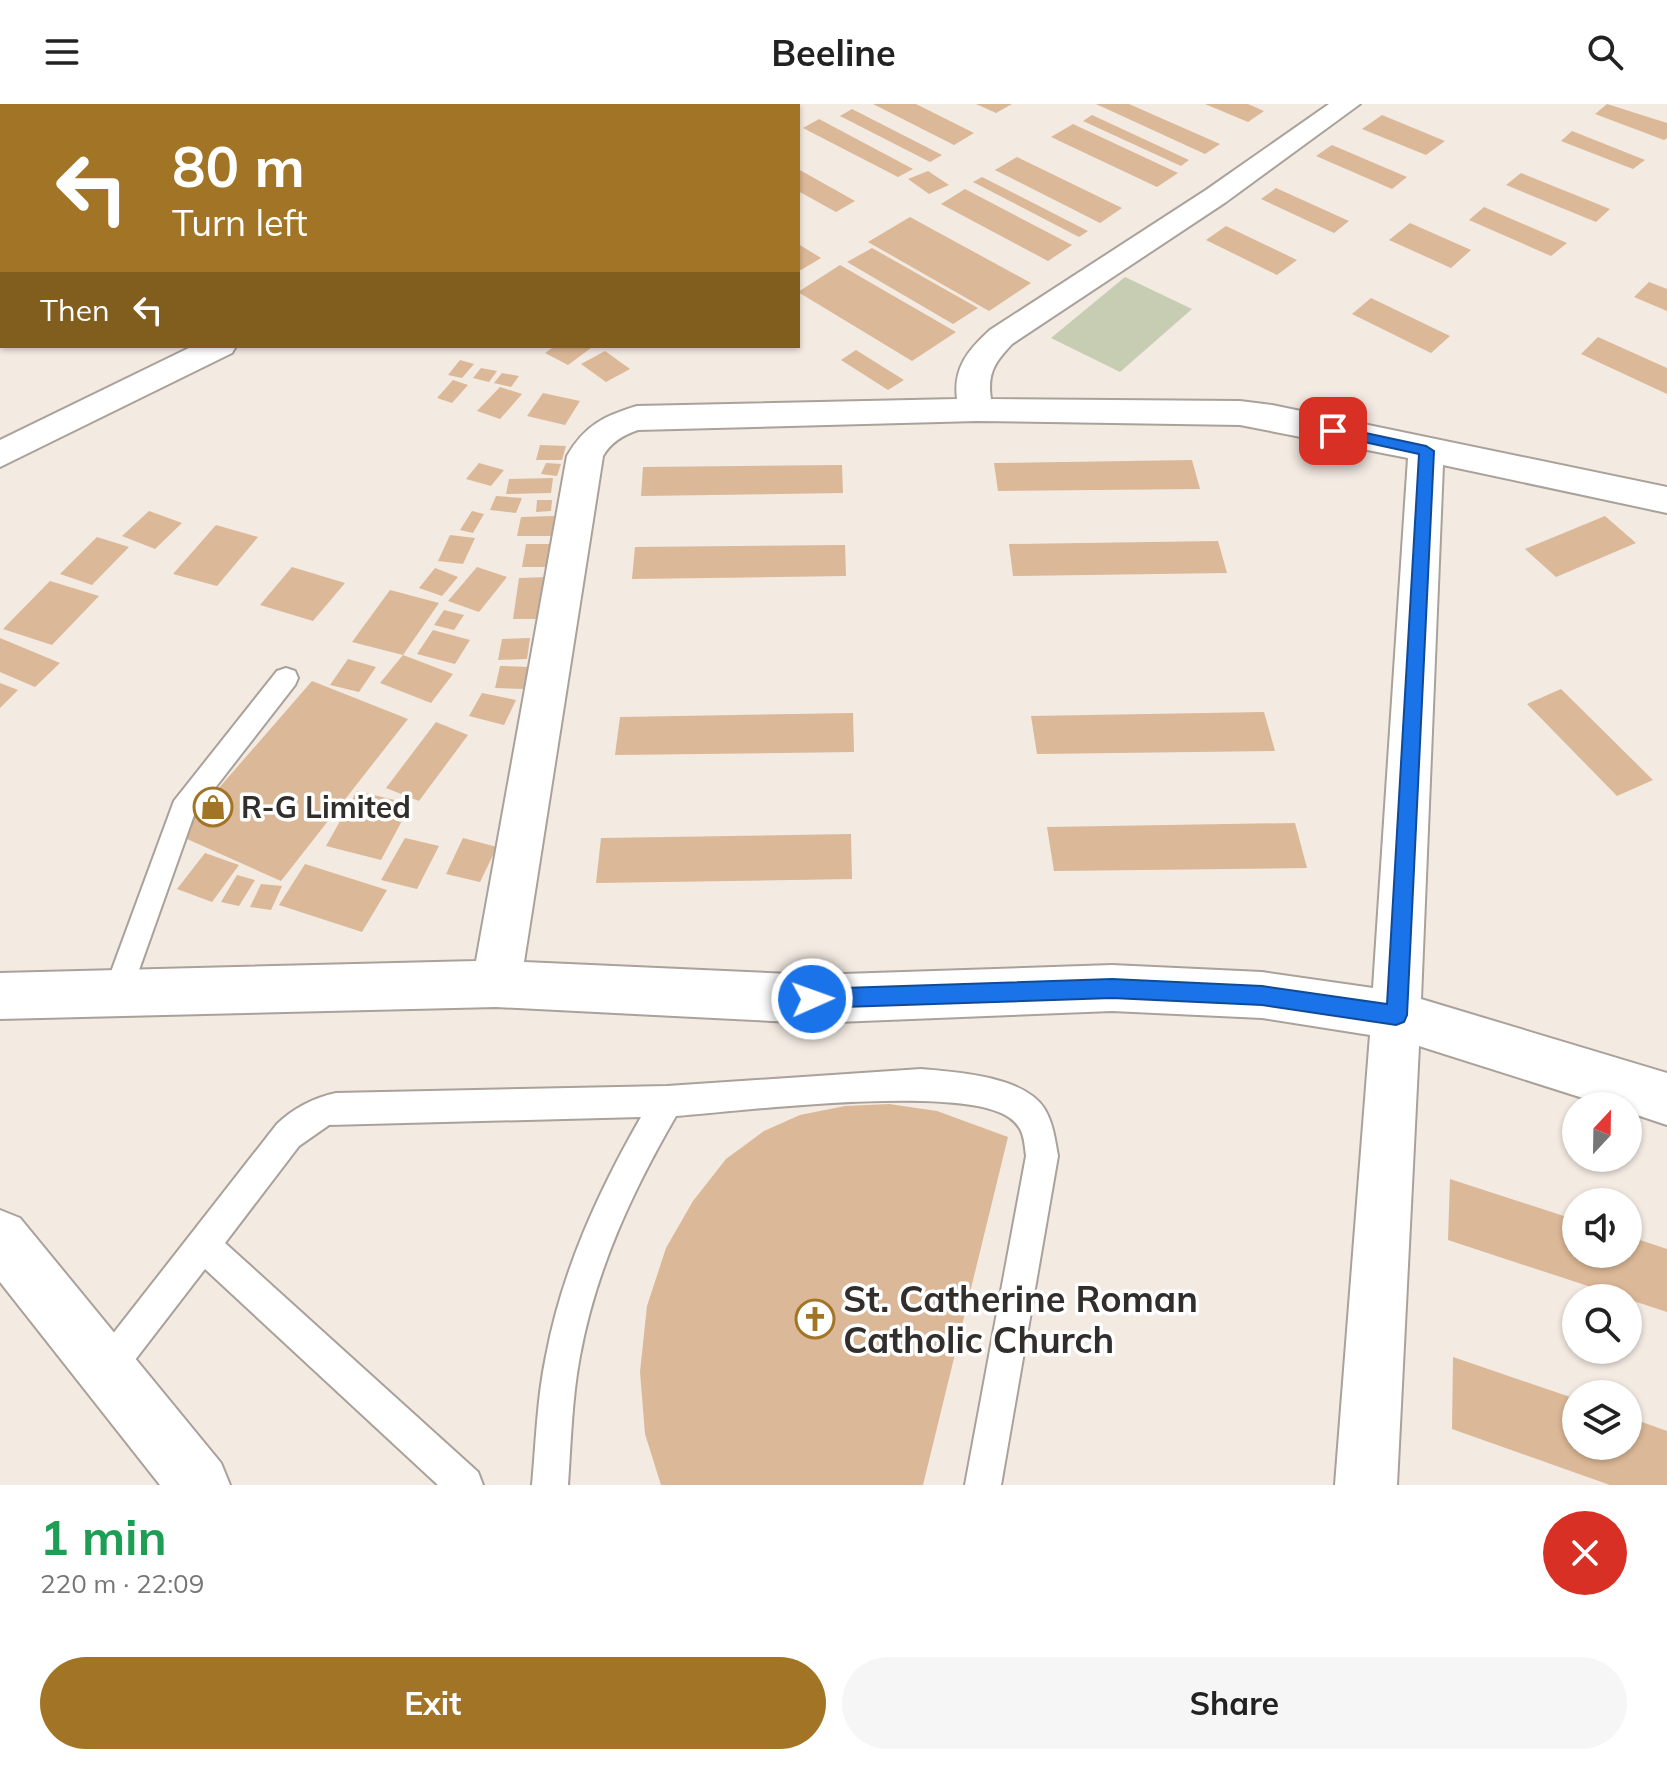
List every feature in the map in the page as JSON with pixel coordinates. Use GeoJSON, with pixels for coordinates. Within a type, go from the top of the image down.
{"type":"FeatureCollection","features":[{"type":"Feature","properties":{"kind":"street"},"geometry":{"type":"LineString","coordinates":[[977,410],[970,383],[978,358],[1001,337],[1216,196],[1347,104]]}},
{"type":"Feature","properties":{"kind":"street"},"geometry":{"type":"LineString","coordinates":[[0,455],[216,348]]}},
{"type":"Feature","properties":{"kind":"street"},"geometry":{"type":"LineString","coordinates":[[496,984],[585,456],[594,438],[611,426],[637,418],[977,410],[1240,413],[1272,417],[1667,500]]}},
{"type":"Feature","properties":{"kind":"street"},"geometry":{"type":"LineString","coordinates":[[1366,1485],[1396,1015],[1426,451]]}},
{"type":"Feature","properties":{"kind":"street"},"geometry":{"type":"LineString","coordinates":[[0,996],[496,984],[812,999],[1112,988],[1262,995],[1396,1015],[1667,1099]]}},
{"type":"Feature","properties":{"kind":"street"},"geometry":{"type":"LineString","coordinates":[[0,1238],[199,1485]]}},
{"type":"Feature","properties":{"kind":"lane"},"geometry":{"type":"LineString","coordinates":[[118,991],[183,809],[286,678]]}},
{"type":"Feature","properties":{"kind":"lane"},"geometry":{"type":"LineString","coordinates":[[106,1370],[288,1135],[319,1112],[336,1108],[667,1101],[921,1084],[987,1094],[1013,1102],[1029,1114],[1039,1132],[1042,1156],[983,1485]]}},
{"type":"Feature","properties":{"kind":"lane"},"geometry":{"type":"LineString","coordinates":[[550,1485],[563,1357],[580,1284],[626,1170],[667,1101]]}},
{"type":"Feature","properties":{"kind":"lane"},"geometry":{"type":"LineString","coordinates":[[203,1245],[465,1485]]}},
{"type":"Feature","properties":{"kind":"green space"},"geometry":{"type":"Polygon","coordinates":[[[1125,277],[1192,309],[1120,372],[1051,338],[1125,277]]]}},
{"type":"Feature","properties":{"kind":"building"},"geometry":{"type":"Polygon","coordinates":[[[873,104],[916,104],[974,133],[954,145],[873,104]]]}},
{"type":"Feature","properties":{"kind":"building"},"geometry":{"type":"Polygon","coordinates":[[[976,104],[1012,104],[996,113],[976,104]]]}},
{"type":"Feature","properties":{"kind":"building"},"geometry":{"type":"Polygon","coordinates":[[[1096,104],[1129,104],[1220,144],[1205,154],[1096,104]]]}},
{"type":"Feature","properties":{"kind":"building"},"geometry":{"type":"Polygon","coordinates":[[[1205,104],[1248,104],[1264,111],[1248,122],[1205,104]]]}},
{"type":"Feature","properties":{"kind":"building"},"geometry":{"type":"Polygon","coordinates":[[[1607,104],[1667,123],[1667,138],[1664,140],[1595,114],[1607,104]]]}},
{"type":"Feature","properties":{"kind":"building"},"geometry":{"type":"Polygon","coordinates":[[[852,109],[942,155],[930,162],[840,116],[852,109]]]}},
{"type":"Feature","properties":{"kind":"building"},"geometry":{"type":"Polygon","coordinates":[[[1092,115],[1189,160],[1181,166],[1083,121],[1092,115]]]}},
{"type":"Feature","properties":{"kind":"building"},"geometry":{"type":"Polygon","coordinates":[[[1382,115],[1445,141],[1426,155],[1362,129],[1382,115]]]}},
{"type":"Feature","properties":{"kind":"building"},"geometry":{"type":"Polygon","coordinates":[[[819,119],[913,169],[898,177],[803,128],[819,119]]]}},
{"type":"Feature","properties":{"kind":"building"},"geometry":{"type":"Polygon","coordinates":[[[1073,124],[1178,173],[1157,187],[1051,137],[1073,124]]]}},
{"type":"Feature","properties":{"kind":"building"},"geometry":{"type":"Polygon","coordinates":[[[1572,131],[1645,160],[1633,169],[1561,141],[1572,131]]]}},
{"type":"Feature","properties":{"kind":"building"},"geometry":{"type":"Polygon","coordinates":[[[1332,145],[1407,177],[1392,189],[1316,156],[1332,145]]]}},
{"type":"Feature","properties":{"kind":"building"},"geometry":{"type":"Polygon","coordinates":[[[1017,157],[1122,208],[1100,223],[995,170],[1017,157]]]}},
{"type":"Feature","properties":{"kind":"building"},"geometry":{"type":"Polygon","coordinates":[[[800,170],[855,201],[836,212],[800,192],[800,170]]]}},
{"type":"Feature","properties":{"kind":"building"},"geometry":{"type":"Polygon","coordinates":[[[928,171],[949,185],[929,194],[908,179],[928,171]]]}},
{"type":"Feature","properties":{"kind":"building"},"geometry":{"type":"Polygon","coordinates":[[[1521,173],[1610,209],[1596,222],[1506,185],[1521,173]]]}},
{"type":"Feature","properties":{"kind":"building"},"geometry":{"type":"Polygon","coordinates":[[[982,177],[1088,231],[1079,237],[973,182],[982,177]]]}},
{"type":"Feature","properties":{"kind":"building"},"geometry":{"type":"Polygon","coordinates":[[[1276,188],[1349,221],[1334,233],[1261,199],[1276,188]]]}},
{"type":"Feature","properties":{"kind":"building"},"geometry":{"type":"Polygon","coordinates":[[[965,189],[1072,245],[1048,261],[941,204],[965,189]]]}},
{"type":"Feature","properties":{"kind":"building"},"geometry":{"type":"Polygon","coordinates":[[[1484,207],[1567,243],[1551,256],[1469,220],[1484,207]]]}},
{"type":"Feature","properties":{"kind":"building"},"geometry":{"type":"Polygon","coordinates":[[[910,217],[1031,283],[989,311],[868,242],[910,217]]]}},
{"type":"Feature","properties":{"kind":"building"},"geometry":{"type":"Polygon","coordinates":[[[1410,223],[1471,250],[1451,268],[1389,240],[1410,223]]]}},
{"type":"Feature","properties":{"kind":"building"},"geometry":{"type":"Polygon","coordinates":[[[1226,226],[1297,260],[1277,275],[1206,240],[1226,226]]]}},
{"type":"Feature","properties":{"kind":"building"},"geometry":{"type":"Polygon","coordinates":[[[800,245],[821,258],[800,269],[800,245]]]}},
{"type":"Feature","properties":{"kind":"building"},"geometry":{"type":"Polygon","coordinates":[[[872,248],[978,308],[953,324],[847,262],[872,248]]]}},
{"type":"Feature","properties":{"kind":"building"},"geometry":{"type":"Polygon","coordinates":[[[840,265],[956,332],[912,361],[800,291],[840,265]]]}},
{"type":"Feature","properties":{"kind":"building"},"geometry":{"type":"Polygon","coordinates":[[[1649,282],[1667,289],[1667,311],[1634,297],[1649,282]]]}},
{"type":"Feature","properties":{"kind":"building"},"geometry":{"type":"Polygon","coordinates":[[[1371,298],[1450,336],[1431,353],[1352,314],[1371,298]]]}},
{"type":"Feature","properties":{"kind":"building"},"geometry":{"type":"Polygon","coordinates":[[[1598,337],[1667,368],[1667,394],[1581,354],[1598,337]]]}},
{"type":"Feature","properties":{"kind":"building"},"geometry":{"type":"Polygon","coordinates":[[[552,348],[591,348],[568,365],[545,353],[552,348]]]}},
{"type":"Feature","properties":{"kind":"building"},"geometry":{"type":"Polygon","coordinates":[[[856,350],[904,380],[888,390],[841,360],[856,350]]]}},
{"type":"Feature","properties":{"kind":"building"},"geometry":{"type":"Polygon","coordinates":[[[605,351],[630,369],[606,382],[581,364],[605,351]]]}},
{"type":"Feature","properties":{"kind":"building"},"geometry":{"type":"Polygon","coordinates":[[[460,360],[474,364],[462,378],[448,375],[460,360]]]}},
{"type":"Feature","properties":{"kind":"building"},"geometry":{"type":"Polygon","coordinates":[[[481,368],[497,371],[489,382],[473,378],[481,368]]]}},
{"type":"Feature","properties":{"kind":"building"},"geometry":{"type":"Polygon","coordinates":[[[502,373],[519,376],[511,387],[494,383],[502,373]]]}},
{"type":"Feature","properties":{"kind":"building"},"geometry":{"type":"Polygon","coordinates":[[[453,380],[468,385],[452,403],[437,398],[453,380]]]}},
{"type":"Feature","properties":{"kind":"building"},"geometry":{"type":"Polygon","coordinates":[[[500,387],[522,394],[500,419],[477,411],[500,387]]]}},
{"type":"Feature","properties":{"kind":"building"},"geometry":{"type":"Polygon","coordinates":[[[543,393],[580,401],[565,425],[527,416],[543,393]]]}},
{"type":"Feature","properties":{"kind":"building"},"geometry":{"type":"Polygon","coordinates":[[[540,445],[566,446],[562,460],[536,460],[540,445]]]}},
{"type":"Feature","properties":{"kind":"building"},"geometry":{"type":"Polygon","coordinates":[[[1192,460],[1200,489],[998,491],[994,463],[1192,460]]]}},
{"type":"Feature","properties":{"kind":"building"},"geometry":{"type":"Polygon","coordinates":[[[479,463],[504,470],[491,486],[466,479],[479,463]]]}},
{"type":"Feature","properties":{"kind":"building"},"geometry":{"type":"Polygon","coordinates":[[[546,463],[561,464],[557,476],[541,474],[546,463]]]}},
{"type":"Feature","properties":{"kind":"building"},"geometry":{"type":"Polygon","coordinates":[[[842,465],[843,493],[641,496],[643,467],[842,465]]]}},
{"type":"Feature","properties":{"kind":"building"},"geometry":{"type":"Polygon","coordinates":[[[553,478],[551,493],[506,494],[509,479],[553,478]]]}},
{"type":"Feature","properties":{"kind":"building"},"geometry":{"type":"Polygon","coordinates":[[[496,496],[522,498],[516,513],[490,510],[496,496]]]}},
{"type":"Feature","properties":{"kind":"building"},"geometry":{"type":"Polygon","coordinates":[[[537,500],[552,500],[551,511],[536,512],[537,500]]]}},
{"type":"Feature","properties":{"kind":"building"},"geometry":{"type":"Polygon","coordinates":[[[149,511],[182,523],[155,549],[122,536],[149,511]]]}},
{"type":"Feature","properties":{"kind":"building"},"geometry":{"type":"Polygon","coordinates":[[[472,511],[484,514],[473,533],[460,530],[472,511]]]}},
{"type":"Feature","properties":{"kind":"building"},"geometry":{"type":"Polygon","coordinates":[[[554,516],[552,536],[517,536],[521,517],[554,516]]]}},
{"type":"Feature","properties":{"kind":"building"},"geometry":{"type":"Polygon","coordinates":[[[1605,516],[1636,543],[1556,577],[1525,549],[1605,516]]]}},
{"type":"Feature","properties":{"kind":"building"},"geometry":{"type":"Polygon","coordinates":[[[216,525],[258,537],[217,586],[173,574],[216,525]]]}},
{"type":"Feature","properties":{"kind":"building"},"geometry":{"type":"Polygon","coordinates":[[[450,535],[475,538],[463,564],[438,561],[450,535]]]}},
{"type":"Feature","properties":{"kind":"building"},"geometry":{"type":"Polygon","coordinates":[[[97,537],[129,547],[92,585],[60,574],[97,537]]]}},
{"type":"Feature","properties":{"kind":"building"},"geometry":{"type":"Polygon","coordinates":[[[1218,541],[1227,573],[1013,576],[1009,544],[1218,541]]]}},
{"type":"Feature","properties":{"kind":"building"},"geometry":{"type":"Polygon","coordinates":[[[526,544],[550,544],[547,567],[522,567],[526,544]]]}},
{"type":"Feature","properties":{"kind":"building"},"geometry":{"type":"Polygon","coordinates":[[[845,545],[846,576],[632,579],[635,547],[845,545]]]}},
{"type":"Feature","properties":{"kind":"building"},"geometry":{"type":"Polygon","coordinates":[[[292,567],[345,583],[313,621],[260,605],[292,567]]]}},
{"type":"Feature","properties":{"kind":"building"},"geometry":{"type":"Polygon","coordinates":[[[477,567],[507,577],[479,612],[448,601],[477,567]]]}},
{"type":"Feature","properties":{"kind":"building"},"geometry":{"type":"Polygon","coordinates":[[[435,568],[458,577],[442,596],[419,588],[435,568]]]}},
{"type":"Feature","properties":{"kind":"building"},"geometry":{"type":"Polygon","coordinates":[[[549,577],[542,619],[513,619],[519,578],[549,577]]]}},
{"type":"Feature","properties":{"kind":"building"},"geometry":{"type":"Polygon","coordinates":[[[50,581],[99,596],[52,645],[3,629],[50,581]]]}},
{"type":"Feature","properties":{"kind":"building"},"geometry":{"type":"Polygon","coordinates":[[[390,590],[439,603],[403,655],[352,642],[390,590]]]}},
{"type":"Feature","properties":{"kind":"building"},"geometry":{"type":"Polygon","coordinates":[[[444,610],[464,615],[454,630],[434,625],[444,610]]]}},
{"type":"Feature","properties":{"kind":"building"},"geometry":{"type":"Polygon","coordinates":[[[433,630],[470,640],[455,664],[417,654],[433,630]]]}},
{"type":"Feature","properties":{"kind":"building"},"geometry":{"type":"Polygon","coordinates":[[[0,638],[60,663],[35,687],[0,672],[0,638]]]}},
{"type":"Feature","properties":{"kind":"building"},"geometry":{"type":"Polygon","coordinates":[[[530,638],[527,659],[498,660],[502,639],[530,638]]]}},
{"type":"Feature","properties":{"kind":"building"},"geometry":{"type":"Polygon","coordinates":[[[403,655],[453,674],[431,703],[380,683],[403,655]]]}},
{"type":"Feature","properties":{"kind":"building"},"geometry":{"type":"Polygon","coordinates":[[[348,659],[376,667],[359,692],[330,685],[348,659]]]}},
{"type":"Feature","properties":{"kind":"building"},"geometry":{"type":"Polygon","coordinates":[[[500,666],[530,667],[525,689],[495,688],[500,666]]]}},
{"type":"Feature","properties":{"kind":"building"},"geometry":{"type":"Polygon","coordinates":[[[312,681],[408,719],[281,881],[178,835],[312,681]]]}},
{"type":"Feature","properties":{"kind":"building"},"geometry":{"type":"Polygon","coordinates":[[[0,683],[18,690],[0,708],[0,683]]]}},
{"type":"Feature","properties":{"kind":"building"},"geometry":{"type":"Polygon","coordinates":[[[1561,689],[1653,780],[1617,796],[1527,704],[1561,689]]]}},
{"type":"Feature","properties":{"kind":"building"},"geometry":{"type":"Polygon","coordinates":[[[482,693],[516,700],[504,725],[469,716],[482,693]]]}},
{"type":"Feature","properties":{"kind":"building"},"geometry":{"type":"Polygon","coordinates":[[[1264,712],[1275,751],[1037,754],[1031,716],[1264,712]]]}},
{"type":"Feature","properties":{"kind":"building"},"geometry":{"type":"Polygon","coordinates":[[[853,713],[854,752],[615,755],[620,717],[853,713]]]}},
{"type":"Feature","properties":{"kind":"building"},"geometry":{"type":"Polygon","coordinates":[[[436,722],[468,735],[419,801],[386,788],[436,722]]]}},
{"type":"Feature","properties":{"kind":"building"},"geometry":{"type":"Polygon","coordinates":[[[357,791],[411,804],[381,860],[326,846],[357,791]]]}},
{"type":"Feature","properties":{"kind":"building"},"geometry":{"type":"Polygon","coordinates":[[[1295,823],[1307,868],[1054,871],[1047,827],[1295,823]]]}},
{"type":"Feature","properties":{"kind":"building"},"geometry":{"type":"Polygon","coordinates":[[[851,834],[852,879],[596,883],[601,838],[851,834]]]}},
{"type":"Feature","properties":{"kind":"building"},"geometry":{"type":"Polygon","coordinates":[[[405,838],[439,846],[417,889],[381,880],[405,838]]]}},
{"type":"Feature","properties":{"kind":"building"},"geometry":{"type":"Polygon","coordinates":[[[463,838],[497,847],[480,882],[446,874],[463,838]]]}},
{"type":"Feature","properties":{"kind":"building"},"geometry":{"type":"Polygon","coordinates":[[[205,853],[239,865],[212,902],[177,889],[205,853]]]}},
{"type":"Feature","properties":{"kind":"building"},"geometry":{"type":"Polygon","coordinates":[[[305,864],[387,890],[362,932],[279,905],[305,864]]]}},
{"type":"Feature","properties":{"kind":"building"},"geometry":{"type":"Polygon","coordinates":[[[237,875],[255,880],[239,906],[221,902],[237,875]]]}},
{"type":"Feature","properties":{"kind":"building"},"geometry":{"type":"Polygon","coordinates":[[[261,884],[282,886],[271,910],[250,907],[261,884]]]}},
{"type":"Feature","properties":{"kind":"building"},"geometry":{"type":"Polygon","coordinates":[[[889,1104],[937,1111],[1008,1137],[923,1485],[661,1485],[645,1434],[640,1372],[647,1306],[666,1248],[693,1201],[726,1159],[764,1131],[800,1115],[845,1106],[889,1104]]]}},
{"type":"Feature","properties":{"kind":"building"},"geometry":{"type":"Polygon","coordinates":[[[1450,1179],[1562,1215],[1562,1268],[1642,1268],[1642,1241],[1667,1249],[1667,1312],[1642,1304],[1642,1284],[1582,1284],[1448,1240],[1450,1179]]]}},
{"type":"Feature","properties":{"kind":"building"},"geometry":{"type":"Polygon","coordinates":[[[1453,1357],[1562,1394],[1562,1460],[1642,1460],[1642,1422],[1667,1431],[1667,1485],[1610,1485],[1452,1429],[1453,1357]]]}},
{"type":"Feature","properties":{"kind":"place","name":"R-G Limited"},"geometry":{"type":"Point","coordinates":[213,807]}},
{"type":"Feature","properties":{"kind":"place","name":"St. Catherine Roman Catholic Church"},"geometry":{"type":"Point","coordinates":[815,1319]}},
{"type":"Feature","properties":{"kind":"route"},"geometry":{"type":"LineString","coordinates":[[812,999],[1112,988],[1262,995],[1396,1015],[1426,451],[1333,431]]}}]}
